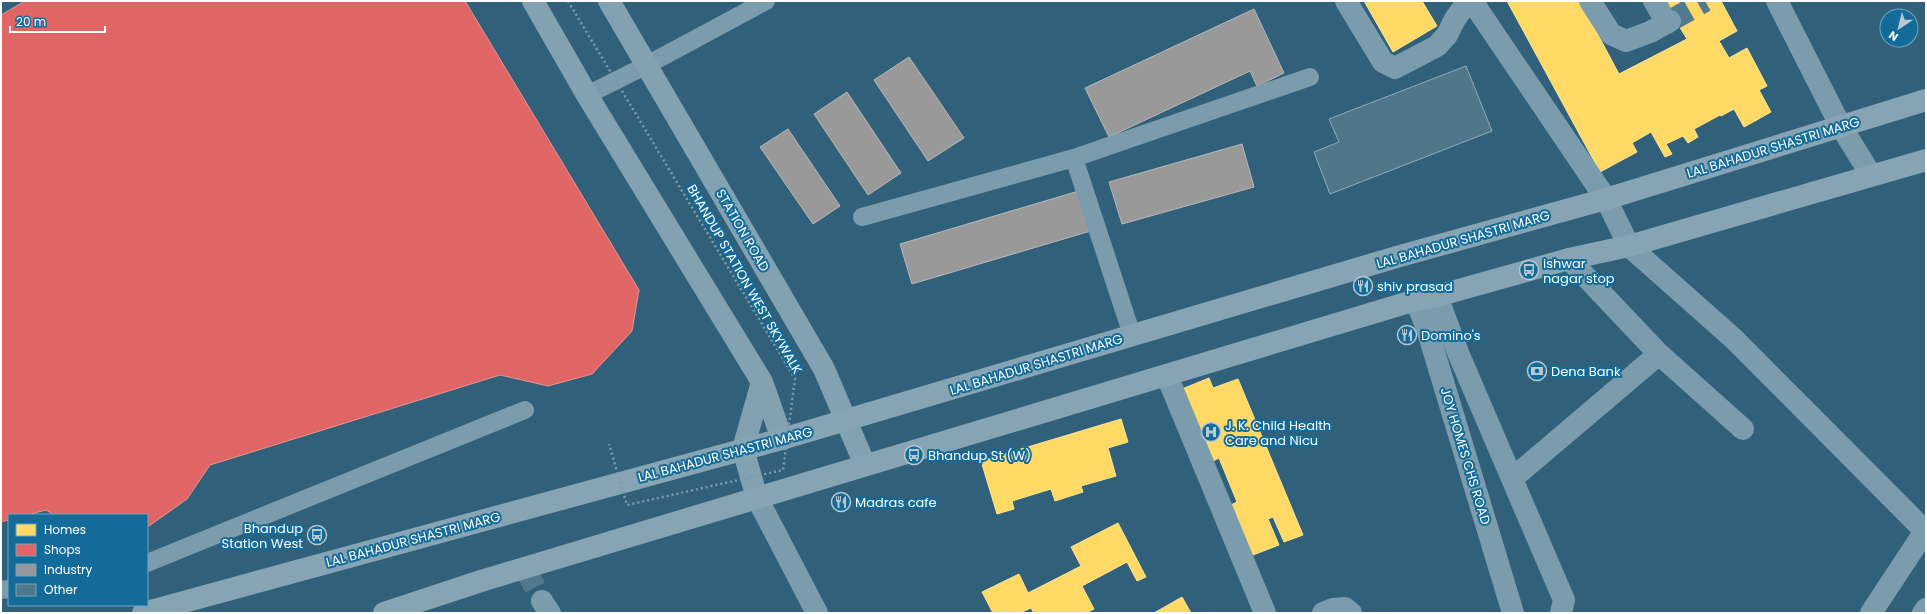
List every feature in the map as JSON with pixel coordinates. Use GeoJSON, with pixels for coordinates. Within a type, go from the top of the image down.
{"type":"FeatureCollection","features":[{"type":"Feature","properties":{"kind":"main road","name":"LAL BAHADUR SHASTRI MARG"},"geometry":{"type":"LineString","coordinates":[[143,613],[782,439],[1400,256],[1606,199],[1840,125],[1926,100]]}},
{"type":"Feature","properties":{"kind":"main road"},"geometry":{"type":"LineString","coordinates":[[384,613],[481,581],[1426,298],[1568,259],[1629,246],[1926,160]]}},
{"type":"Feature","properties":{"kind":"street"},"geometry":{"type":"LineString","coordinates":[[533,1],[587,94],[762,382],[782,439]]}},
{"type":"Feature","properties":{"kind":"street","name":"STATION ROAD"},"geometry":{"type":"LineString","coordinates":[[608,1],[647,65],[824,369],[866,465]]}},
{"type":"Feature","properties":{"kind":"street"},"geometry":{"type":"LineString","coordinates":[[1346,1],[1383,62],[1395,68],[1437,46],[1447,35],[1455,19],[1468,1]]}},
{"type":"Feature","properties":{"kind":"street"},"geometry":{"type":"LineString","coordinates":[[1472,1],[1606,199],[1629,246],[1734,339],[1925,531],[1871,613]]}},
{"type":"Feature","properties":{"kind":"street"},"geometry":{"type":"LineString","coordinates":[[1590,1],[1611,34],[1626,41],[1650,32],[1668,22],[1654,1]]}},
{"type":"Feature","properties":{"kind":"street"},"geometry":{"type":"LineString","coordinates":[[1776,1],[1840,125],[1871,175]]}},
{"type":"Feature","properties":{"kind":"street"},"geometry":{"type":"LineString","coordinates":[[1568,259],[1659,354],[1743,429]]}},
{"type":"Feature","properties":{"kind":"street"},"geometry":{"type":"LineString","coordinates":[[1426,298],[1459,355],[1513,478],[1564,600],[1561,613]]}},
{"type":"Feature","properties":{"kind":"street","name":"JOY HOMES CHS ROAD"},"geometry":{"type":"LineString","coordinates":[[1426,298],[1428,332],[1513,613]]}},
{"type":"Feature","properties":{"kind":"street"},"geometry":{"type":"LineString","coordinates":[[1513,478],[1659,354]]}},
{"type":"Feature","properties":{"kind":"street"},"geometry":{"type":"LineString","coordinates":[[1167,376],[1265,613]]}},
{"type":"Feature","properties":{"kind":"street"},"geometry":{"type":"LineString","coordinates":[[762,382],[744,449],[758,498],[817,613]]}},
{"type":"Feature","properties":{"kind":"street"},"geometry":{"type":"LineString","coordinates":[[1323,613],[1334,609],[1345,608],[1351,613]]}},
{"type":"Feature","properties":{"kind":"street"},"geometry":{"type":"LineString","coordinates":[[1922,613],[1926,609]]}},
{"type":"Feature","properties":{"kind":"lane"},"geometry":{"type":"LineString","coordinates":[[587,94],[647,65],[766,1]]}},
{"type":"Feature","properties":{"kind":"lane"},"geometry":{"type":"LineString","coordinates":[[862,217],[1074,158],[1310,77]]}},
{"type":"Feature","properties":{"kind":"lane"},"geometry":{"type":"LineString","coordinates":[[1074,158],[1132,335]]}},
{"type":"Feature","properties":{"kind":"lane"},"geometry":{"type":"LineString","coordinates":[[148,563],[525,410]]}},
{"type":"Feature","properties":{"kind":"path","name":"BHANDUP STATION WEST SKYWALK"},"geometry":{"type":"LineString","coordinates":[[568,1],[795,379],[783,470],[627,505],[609,444]]}},
{"type":"Feature","properties":{"kind":"building: Homes"},"geometry":{"type":"Polygon","coordinates":[[[1364,1],[1422,1],[1437,26],[1393,52],[1364,1]]]}},
{"type":"Feature","properties":{"kind":"building: Homes"},"geometry":{"type":"Polygon","coordinates":[[[1507,1],[1580,1],[1619,74],[1687,39],[1664,1],[1721,1],[1737,31],[1719,41],[1729,58],[1747,48],[1767,86],[1759,90],[1771,112],[1744,127],[1734,109],[1694,129],[1698,137],[1688,143],[1683,136],[1666,144],[1672,154],[1665,157],[1651,132],[1632,143],[1637,152],[1600,172],[1507,1]]]}},
{"type":"Feature","properties":{"kind":"building: Homes"},"geometry":{"type":"Polygon","coordinates":[[[1209,378],[1213,388],[1238,379],[1303,535],[1284,542],[1273,517],[1268,519],[1279,545],[1253,555],[1231,505],[1237,502],[1219,458],[1213,461],[1182,389],[1209,378]]]}},
{"type":"Feature","properties":{"kind":"building: Homes"},"geometry":{"type":"Polygon","coordinates":[[[1121,419],[1128,442],[1108,448],[1116,476],[1081,486],[1083,492],[1055,501],[1051,489],[1012,501],[1014,509],[997,514],[981,461],[1121,419]]]}},
{"type":"Feature","properties":{"kind":"building: Homes"},"geometry":{"type":"Polygon","coordinates":[[[1118,523],[1146,577],[1137,581],[1127,562],[1082,586],[1094,609],[1086,613],[1034,613],[1031,608],[1020,613],[993,613],[982,592],[1019,574],[1028,593],[1081,566],[1071,547],[1118,523]]]}},
{"type":"Feature","properties":{"kind":"building: Homes"},"geometry":{"type":"Polygon","coordinates":[[[1182,597],[1191,613],[1154,613],[1182,597]]]}},
{"type":"Feature","properties":{"kind":"building: Shops"},"geometry":{"type":"Polygon","coordinates":[[[25,1],[465,1],[639,290],[632,331],[592,374],[548,386],[500,375],[210,465],[187,499],[148,526],[148,514],[52,514],[46,510],[31,514],[8,514],[8,520],[1,522],[1,15],[25,1]]]}},
{"type":"Feature","properties":{"kind":"building: Industry"},"geometry":{"type":"Polygon","coordinates":[[[1254,9],[1284,73],[1257,86],[1250,71],[1109,137],[1085,88],[1254,9]]]}},
{"type":"Feature","properties":{"kind":"building: Industry"},"geometry":{"type":"Polygon","coordinates":[[[909,57],[964,138],[928,161],[874,80],[909,57]]]}},
{"type":"Feature","properties":{"kind":"building: Industry"},"geometry":{"type":"Polygon","coordinates":[[[847,92],[901,173],[868,195],[814,114],[847,92]]]}},
{"type":"Feature","properties":{"kind":"building: Industry"},"geometry":{"type":"Polygon","coordinates":[[[788,129],[840,206],[813,224],[760,147],[788,129]]]}},
{"type":"Feature","properties":{"kind":"building: Industry"},"geometry":{"type":"Polygon","coordinates":[[[1242,144],[1254,187],[1122,224],[1109,182],[1242,144]]]}},
{"type":"Feature","properties":{"kind":"building: Industry"},"geometry":{"type":"Polygon","coordinates":[[[1082,190],[1094,230],[912,284],[900,244],[1082,190]]]}},
{"type":"Feature","properties":{"kind":"building: Other"},"geometry":{"type":"Polygon","coordinates":[[[1466,66],[1492,131],[1330,194],[1314,152],[1339,142],[1329,119],[1466,66]]]}},
{"type":"Feature","properties":{"kind":"tunnel"},"geometry":{"type":"LineString","coordinates":[[1670,21],[1705,1]]}},
{"type":"Feature","properties":{"kind":"tunnel"},"geometry":{"type":"LineString","coordinates":[[525,568],[542,601]]}},
{"type":"Feature","properties":{"kind":"place","name":"ishwar nagar stop"},"geometry":{"type":"Point","coordinates":[1529,270]}},
{"type":"Feature","properties":{"kind":"place","name":"shiv prasad"},"geometry":{"type":"Point","coordinates":[1363,286]}},
{"type":"Feature","properties":{"kind":"place","name":"Domino's"},"geometry":{"type":"Point","coordinates":[1407,335]}},
{"type":"Feature","properties":{"kind":"place","name":"Dena Bank"},"geometry":{"type":"Point","coordinates":[1537,371]}},
{"type":"Feature","properties":{"kind":"place","name":"J. K. Child Health Care and Nicu"},"geometry":{"type":"Point","coordinates":[1211,432]}},
{"type":"Feature","properties":{"kind":"place","name":"Bhandup St (W)"},"geometry":{"type":"Point","coordinates":[914,455]}},
{"type":"Feature","properties":{"kind":"place","name":"Madras cafe"},"geometry":{"type":"Point","coordinates":[841,502]}},
{"type":"Feature","properties":{"kind":"place","name":"Bhandup Station West"},"geometry":{"type":"Point","coordinates":[317,535]}}]}
